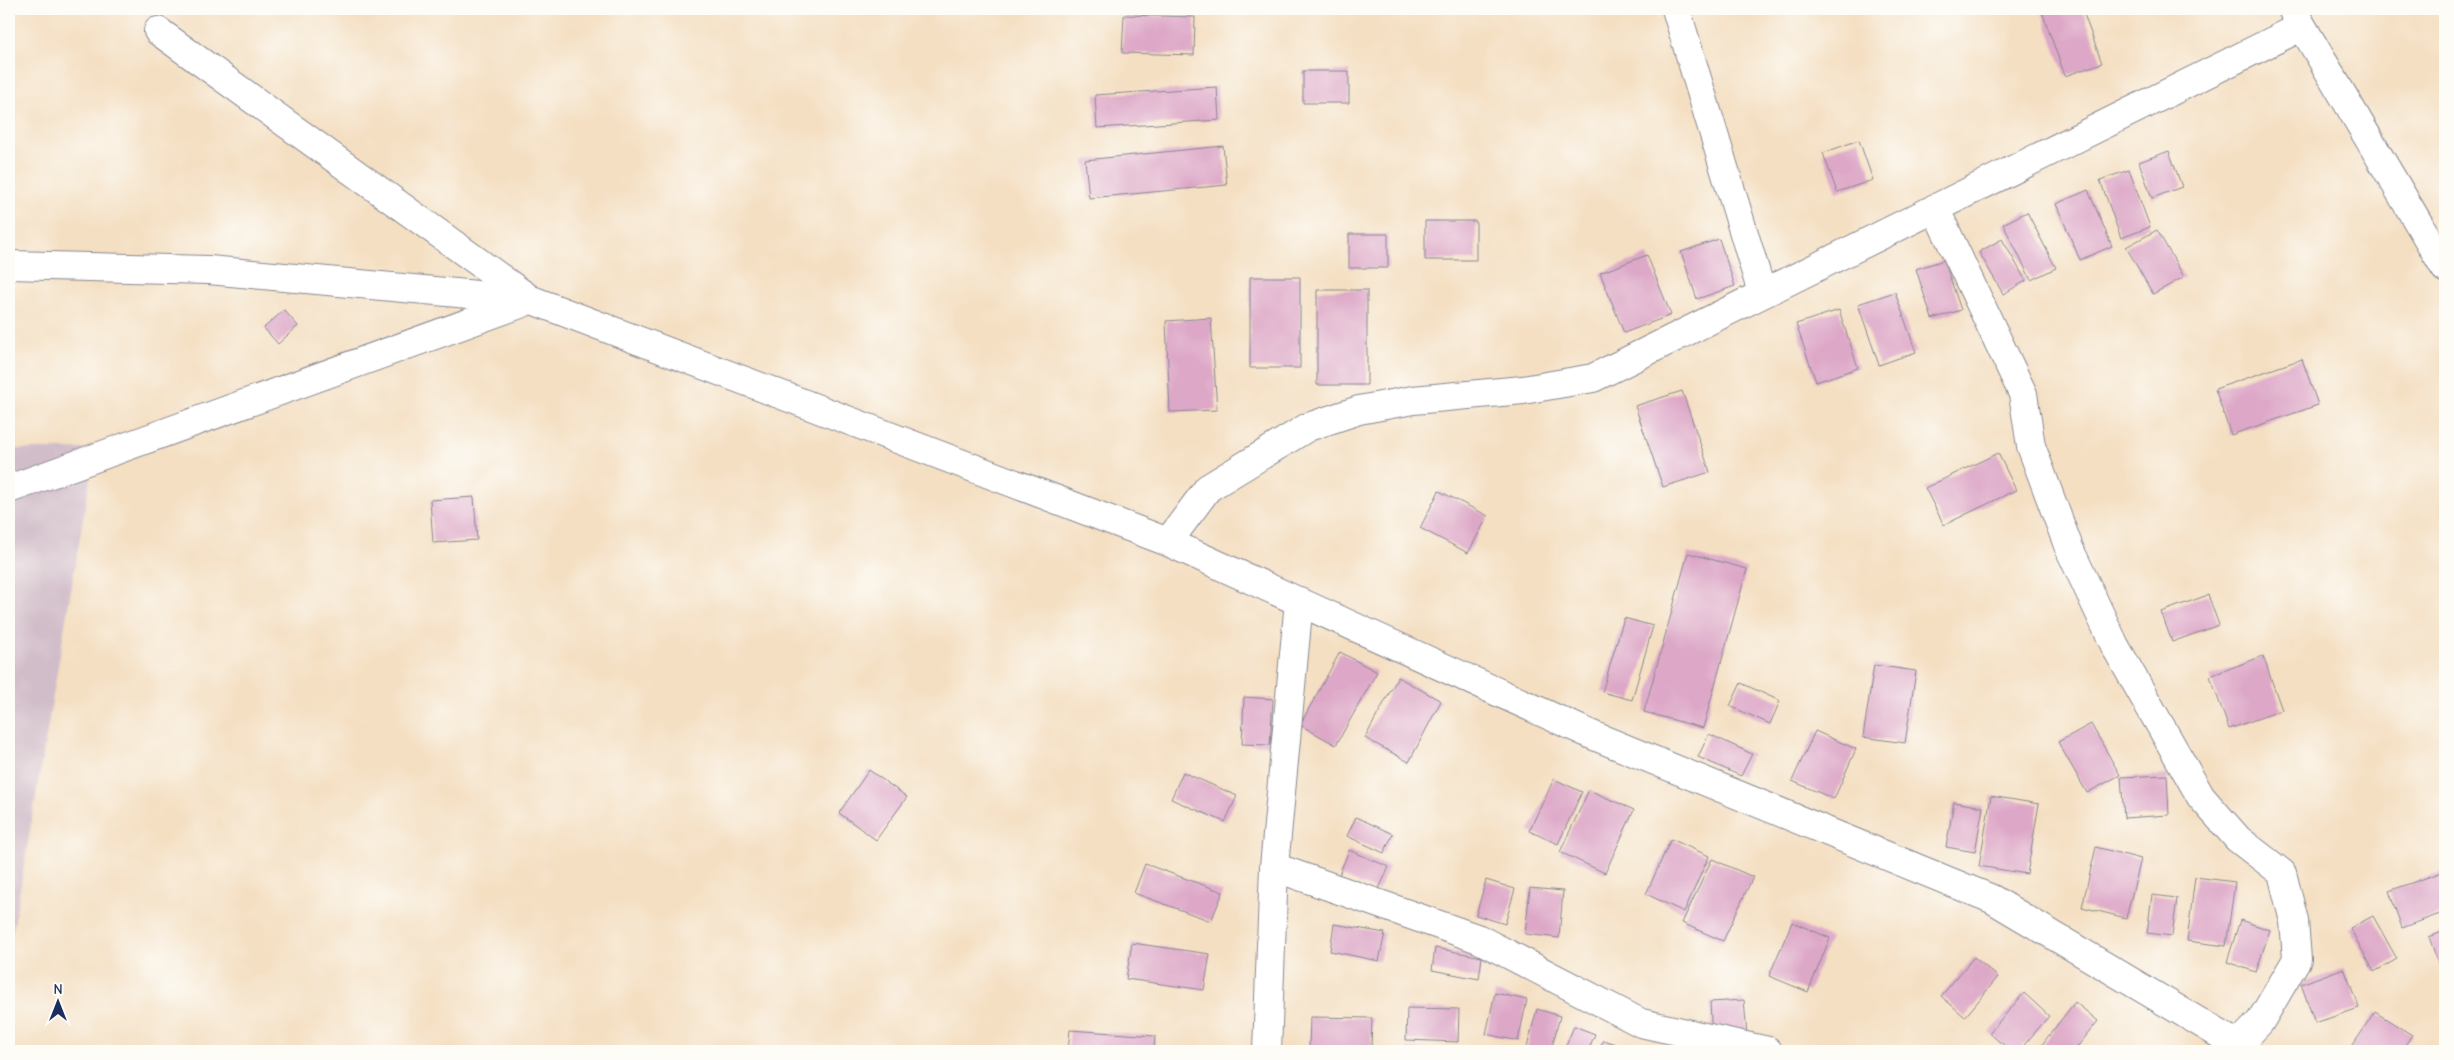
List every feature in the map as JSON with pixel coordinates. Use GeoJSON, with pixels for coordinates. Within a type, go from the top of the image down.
{"type":"FeatureCollection","features":[{"type":"Feature","properties":{"kind":"street"},"geometry":{"type":"LineString","coordinates":[[1676,9],[1762,293]]}},
{"type":"Feature","properties":{"kind":"street"},"geometry":{"type":"LineString","coordinates":[[1168,542],[1208,488],[1308,426],[1359,410],[1413,400],[1523,390],[1593,378],[1935,208],[2296,18],[2445,268]]}},
{"type":"Feature","properties":{"kind":"street"},"geometry":{"type":"LineString","coordinates":[[158,31],[532,300],[1168,542],[1592,735],[1992,899],[2238,1049],[2260,1022],[2296,959],[2294,921],[2282,874],[2238,840],[2202,797],[2115,646],[2069,548],[2031,446],[2023,394],[1935,208]]}},
{"type":"Feature","properties":{"kind":"street"},"geometry":{"type":"LineString","coordinates":[[9,266],[210,270],[532,300]]}},
{"type":"Feature","properties":{"kind":"street"},"geometry":{"type":"LineString","coordinates":[[9,489],[532,300]]}},
{"type":"Feature","properties":{"kind":"street"},"geometry":{"type":"LineString","coordinates":[[1267,1051],[1274,867],[1299,602]]}},
{"type":"Feature","properties":{"kind":"street"},"geometry":{"type":"LineString","coordinates":[[1274,867],[1479,939],[1641,1023],[1768,1051]]}},
{"type":"Feature","properties":{"kind":"shaded area"},"geometry":{"type":"Polygon","coordinates":[[[9,449],[95,449],[9,954],[9,449]]]}},
{"type":"Feature","properties":{"kind":"building"},"geometry":{"type":"Polygon","coordinates":[[[2041,9],[2082,9],[2102,63],[2065,76],[2041,9]]]}},
{"type":"Feature","properties":{"kind":"building"},"geometry":{"type":"Polygon","coordinates":[[[1124,15],[1195,17],[1194,55],[1122,53],[1124,15]]]}},
{"type":"Feature","properties":{"kind":"building"},"geometry":{"type":"Polygon","coordinates":[[[1303,71],[1349,71],[1349,103],[1303,103],[1303,71]]]}},
{"type":"Feature","properties":{"kind":"building"},"geometry":{"type":"Polygon","coordinates":[[[1217,87],[1219,120],[1097,128],[1095,95],[1217,87]]]}},
{"type":"Feature","properties":{"kind":"building"},"geometry":{"type":"Polygon","coordinates":[[[1859,140],[1873,180],[1837,192],[1823,153],[1859,140]]]}},
{"type":"Feature","properties":{"kind":"building"},"geometry":{"type":"Polygon","coordinates":[[[1223,146],[1227,185],[1089,198],[1085,160],[1223,146]]]}},
{"type":"Feature","properties":{"kind":"building"},"geometry":{"type":"Polygon","coordinates":[[[2169,151],[2182,187],[2152,198],[2139,162],[2169,151]]]}},
{"type":"Feature","properties":{"kind":"building"},"geometry":{"type":"Polygon","coordinates":[[[2129,170],[2150,227],[2121,238],[2100,180],[2129,170]]]}},
{"type":"Feature","properties":{"kind":"building"},"geometry":{"type":"Polygon","coordinates":[[[2088,190],[2112,246],[2080,260],[2056,204],[2088,190]]]}},
{"type":"Feature","properties":{"kind":"building"},"geometry":{"type":"Polygon","coordinates":[[[2027,212],[2056,268],[2031,280],[2003,224],[2027,212]]]}},
{"type":"Feature","properties":{"kind":"building"},"geometry":{"type":"Polygon","coordinates":[[[1425,221],[1476,221],[1476,260],[1425,260],[1425,221]]]}},
{"type":"Feature","properties":{"kind":"building"},"geometry":{"type":"Polygon","coordinates":[[[2157,230],[2184,277],[2153,294],[2126,247],[2157,230]]]}},
{"type":"Feature","properties":{"kind":"building"},"geometry":{"type":"Polygon","coordinates":[[[1349,234],[1388,234],[1388,268],[1349,268],[1349,234]]]}},
{"type":"Feature","properties":{"kind":"building"},"geometry":{"type":"Polygon","coordinates":[[[1719,239],[1735,286],[1697,299],[1681,252],[1719,239]]]}},
{"type":"Feature","properties":{"kind":"building"},"geometry":{"type":"Polygon","coordinates":[[[2002,239],[2026,281],[2003,294],[1979,252],[2002,239]]]}},
{"type":"Feature","properties":{"kind":"building"},"geometry":{"type":"Polygon","coordinates":[[[1647,255],[1671,315],[1624,333],[1600,273],[1647,255]]]}},
{"type":"Feature","properties":{"kind":"building"},"geometry":{"type":"Polygon","coordinates":[[[1944,260],[1961,310],[1932,319],[1916,269],[1944,260]]]}},
{"type":"Feature","properties":{"kind":"building"},"geometry":{"type":"Polygon","coordinates":[[[1250,277],[1300,277],[1300,368],[1250,368],[1250,277]]]}},
{"type":"Feature","properties":{"kind":"building"},"geometry":{"type":"Polygon","coordinates":[[[1317,290],[1367,290],[1367,385],[1317,385],[1317,290]]]}},
{"type":"Feature","properties":{"kind":"building"},"geometry":{"type":"Polygon","coordinates":[[[1895,292],[1916,352],[1879,365],[1858,304],[1895,292]]]}},
{"type":"Feature","properties":{"kind":"building"},"geometry":{"type":"Polygon","coordinates":[[[284,310],[298,326],[278,344],[264,328],[284,310]]]}},
{"type":"Feature","properties":{"kind":"building"},"geometry":{"type":"Polygon","coordinates":[[[1839,310],[1858,368],[1816,382],[1796,324],[1839,310]]]}},
{"type":"Feature","properties":{"kind":"building"},"geometry":{"type":"Polygon","coordinates":[[[1211,318],[1217,410],[1170,412],[1166,321],[1211,318]]]}},
{"type":"Feature","properties":{"kind":"building"},"geometry":{"type":"Polygon","coordinates":[[[2302,359],[2318,405],[2231,435],[2215,389],[2302,359]]]}},
{"type":"Feature","properties":{"kind":"building"},"geometry":{"type":"Polygon","coordinates":[[[1682,391],[1710,472],[1663,487],[1635,406],[1682,391]]]}},
{"type":"Feature","properties":{"kind":"building"},"geometry":{"type":"Polygon","coordinates":[[[1998,453],[2016,490],[1944,525],[1925,488],[1998,453]]]}},
{"type":"Feature","properties":{"kind":"building"},"geometry":{"type":"Polygon","coordinates":[[[1439,491],[1488,516],[1468,553],[1420,528],[1439,491]]]}},
{"type":"Feature","properties":{"kind":"building"},"geometry":{"type":"Polygon","coordinates":[[[474,497],[477,540],[433,543],[430,500],[474,497]]]}},
{"type":"Feature","properties":{"kind":"building"},"geometry":{"type":"Polygon","coordinates":[[[1688,553],[1747,569],[1703,728],[1644,712],[1688,553]]]}},
{"type":"Feature","properties":{"kind":"building"},"geometry":{"type":"Polygon","coordinates":[[[2208,595],[2219,625],[2172,642],[2161,612],[2208,595]]]}},
{"type":"Feature","properties":{"kind":"building"},"geometry":{"type":"Polygon","coordinates":[[[1624,618],[1653,626],[1632,700],[1602,692],[1624,618]]]}},
{"type":"Feature","properties":{"kind":"building"},"geometry":{"type":"Polygon","coordinates":[[[1340,652],[1377,672],[1336,745],[1300,725],[1340,652]]]}},
{"type":"Feature","properties":{"kind":"building"},"geometry":{"type":"Polygon","coordinates":[[[2263,656],[2282,710],[2229,729],[2210,676],[2263,656]]]}},
{"type":"Feature","properties":{"kind":"building"},"geometry":{"type":"Polygon","coordinates":[[[1874,665],[1916,671],[1905,743],[1863,737],[1874,665]]]}},
{"type":"Feature","properties":{"kind":"building"},"geometry":{"type":"Polygon","coordinates":[[[1398,677],[1441,701],[1409,762],[1365,738],[1398,677]]]}},
{"type":"Feature","properties":{"kind":"building"},"geometry":{"type":"Polygon","coordinates":[[[1741,683],[1780,701],[1770,724],[1730,706],[1741,683]]]}},
{"type":"Feature","properties":{"kind":"building"},"geometry":{"type":"Polygon","coordinates":[[[1244,697],[1273,699],[1270,745],[1242,744],[1244,697]]]}},
{"type":"Feature","properties":{"kind":"building"},"geometry":{"type":"Polygon","coordinates":[[[2091,724],[2120,775],[2087,793],[2058,742],[2091,724]]]}},
{"type":"Feature","properties":{"kind":"building"},"geometry":{"type":"Polygon","coordinates":[[[1815,731],[1856,749],[1834,799],[1792,781],[1815,731]]]}},
{"type":"Feature","properties":{"kind":"building"},"geometry":{"type":"Polygon","coordinates":[[[1709,734],[1752,754],[1741,776],[1698,757],[1709,734]]]}},
{"type":"Feature","properties":{"kind":"building"},"geometry":{"type":"Polygon","coordinates":[[[869,770],[907,797],[876,840],[839,813],[869,770]]]}},
{"type":"Feature","properties":{"kind":"building"},"geometry":{"type":"Polygon","coordinates":[[[1183,772],[1237,796],[1225,822],[1171,799],[1183,772]]]}},
{"type":"Feature","properties":{"kind":"building"},"geometry":{"type":"Polygon","coordinates":[[[2167,775],[2169,815],[2124,818],[2121,777],[2167,775]]]}},
{"type":"Feature","properties":{"kind":"building"},"geometry":{"type":"Polygon","coordinates":[[[1554,779],[1582,792],[1558,844],[1529,831],[1554,779]]]}},
{"type":"Feature","properties":{"kind":"building"},"geometry":{"type":"Polygon","coordinates":[[[1589,790],[1634,810],[1605,873],[1560,852],[1589,790]]]}},
{"type":"Feature","properties":{"kind":"building"},"geometry":{"type":"Polygon","coordinates":[[[1991,796],[2039,804],[2027,874],[1979,866],[1991,796]]]}},
{"type":"Feature","properties":{"kind":"building"},"geometry":{"type":"Polygon","coordinates":[[[1954,802],[1983,807],[1975,852],[1946,847],[1954,802]]]}},
{"type":"Feature","properties":{"kind":"building"},"geometry":{"type":"Polygon","coordinates":[[[1356,817],[1393,834],[1384,853],[1347,836],[1356,817]]]}},
{"type":"Feature","properties":{"kind":"building"},"geometry":{"type":"Polygon","coordinates":[[[1671,839],[1709,856],[1684,912],[1646,894],[1671,839]]]}},
{"type":"Feature","properties":{"kind":"building"},"geometry":{"type":"Polygon","coordinates":[[[2096,847],[2141,859],[2126,918],[2082,907],[2096,847]]]}},
{"type":"Feature","properties":{"kind":"building"},"geometry":{"type":"Polygon","coordinates":[[[1349,850],[1389,867],[1378,891],[1339,875],[1349,850]]]}},
{"type":"Feature","properties":{"kind":"building"},"geometry":{"type":"Polygon","coordinates":[[[1712,859],[1753,877],[1723,941],[1682,923],[1712,859]]]}},
{"type":"Feature","properties":{"kind":"building"},"geometry":{"type":"Polygon","coordinates":[[[1145,864],[1223,892],[1211,921],[1134,893],[1145,864]]]}},
{"type":"Feature","properties":{"kind":"building"},"geometry":{"type":"Polygon","coordinates":[[[2445,871],[2445,912],[2402,928],[2389,891],[2445,871]]]}},
{"type":"Feature","properties":{"kind":"building"},"geometry":{"type":"Polygon","coordinates":[[[2195,877],[2235,882],[2226,946],[2187,941],[2195,877]]]}},
{"type":"Feature","properties":{"kind":"building"},"geometry":{"type":"Polygon","coordinates":[[[1486,880],[1515,889],[1505,924],[1476,915],[1486,880]]]}},
{"type":"Feature","properties":{"kind":"building"},"geometry":{"type":"Polygon","coordinates":[[[1530,888],[1563,891],[1559,938],[1525,934],[1530,888]]]}},
{"type":"Feature","properties":{"kind":"building"},"geometry":{"type":"Polygon","coordinates":[[[2152,895],[2177,898],[2172,936],[2147,933],[2152,895]]]}},
{"type":"Feature","properties":{"kind":"building"},"geometry":{"type":"Polygon","coordinates":[[[2373,916],[2397,959],[2374,972],[2350,928],[2373,916]]]}},
{"type":"Feature","properties":{"kind":"building"},"geometry":{"type":"Polygon","coordinates":[[[2240,920],[2270,930],[2256,972],[2227,962],[2240,920]]]}},
{"type":"Feature","properties":{"kind":"building"},"geometry":{"type":"Polygon","coordinates":[[[1792,922],[1830,938],[1808,992],[1769,976],[1792,922]]]}},
{"type":"Feature","properties":{"kind":"building"},"geometry":{"type":"Polygon","coordinates":[[[1334,924],[1385,933],[1379,961],[1330,951],[1334,924]]]}},
{"type":"Feature","properties":{"kind":"building"},"geometry":{"type":"Polygon","coordinates":[[[2445,931],[2445,972],[2442,973],[2429,937],[2445,931]]]}},
{"type":"Feature","properties":{"kind":"building"},"geometry":{"type":"Polygon","coordinates":[[[1132,943],[1210,954],[1204,990],[1126,979],[1132,943]]]}},
{"type":"Feature","properties":{"kind":"building"},"geometry":{"type":"Polygon","coordinates":[[[1435,948],[1482,957],[1479,979],[1432,970],[1435,948]]]}},
{"type":"Feature","properties":{"kind":"building"},"geometry":{"type":"Polygon","coordinates":[[[1974,957],[1998,977],[1965,1017],[1941,996],[1974,957]]]}},
{"type":"Feature","properties":{"kind":"building"},"geometry":{"type":"Polygon","coordinates":[[[2344,968],[2359,1008],[2315,1023],[2301,984],[2344,968]]]}},
{"type":"Feature","properties":{"kind":"building"},"geometry":{"type":"Polygon","coordinates":[[[1495,993],[1527,1000],[1518,1041],[1486,1034],[1495,993]]]}},
{"type":"Feature","properties":{"kind":"building"},"geometry":{"type":"Polygon","coordinates":[[[2024,993],[2049,1016],[2019,1051],[2011,1051],[1989,1033],[2024,993]]]}},
{"type":"Feature","properties":{"kind":"building"},"geometry":{"type":"Polygon","coordinates":[[[1744,1000],[1747,1035],[1712,1038],[1710,1002],[1744,1000]]]}},
{"type":"Feature","properties":{"kind":"building"},"geometry":{"type":"Polygon","coordinates":[[[2075,1002],[2098,1021],[2074,1051],[2046,1051],[2040,1047],[2075,1002]]]}},
{"type":"Feature","properties":{"kind":"building"},"geometry":{"type":"Polygon","coordinates":[[[1407,1008],[1459,1009],[1458,1042],[1406,1040],[1407,1008]]]}},
{"type":"Feature","properties":{"kind":"building"},"geometry":{"type":"Polygon","coordinates":[[[1537,1009],[1560,1016],[1551,1051],[1526,1051],[1537,1009]]]}},
{"type":"Feature","properties":{"kind":"building"},"geometry":{"type":"Polygon","coordinates":[[[2375,1012],[2412,1035],[2401,1051],[2349,1051],[2375,1012]]]}},
{"type":"Feature","properties":{"kind":"building"},"geometry":{"type":"Polygon","coordinates":[[[1310,1017],[1372,1018],[1371,1051],[1309,1051],[1310,1017]]]}},
{"type":"Feature","properties":{"kind":"building"},"geometry":{"type":"Polygon","coordinates":[[[1574,1026],[1595,1034],[1588,1051],[1564,1051],[1574,1026]]]}},
{"type":"Feature","properties":{"kind":"building"},"geometry":{"type":"Polygon","coordinates":[[[1070,1030],[1155,1036],[1154,1051],[1068,1051],[1070,1030]]]}},
{"type":"Feature","properties":{"kind":"building"},"geometry":{"type":"Polygon","coordinates":[[[1603,1040],[1627,1048],[1626,1051],[1599,1051],[1603,1040]]]}},
{"type":"Feature","properties":{"kind":"building"},"geometry":{"type":"Polygon","coordinates":[[[1407,1049],[1429,1050],[1429,1051],[1407,1051],[1407,1049]]]}}]}
